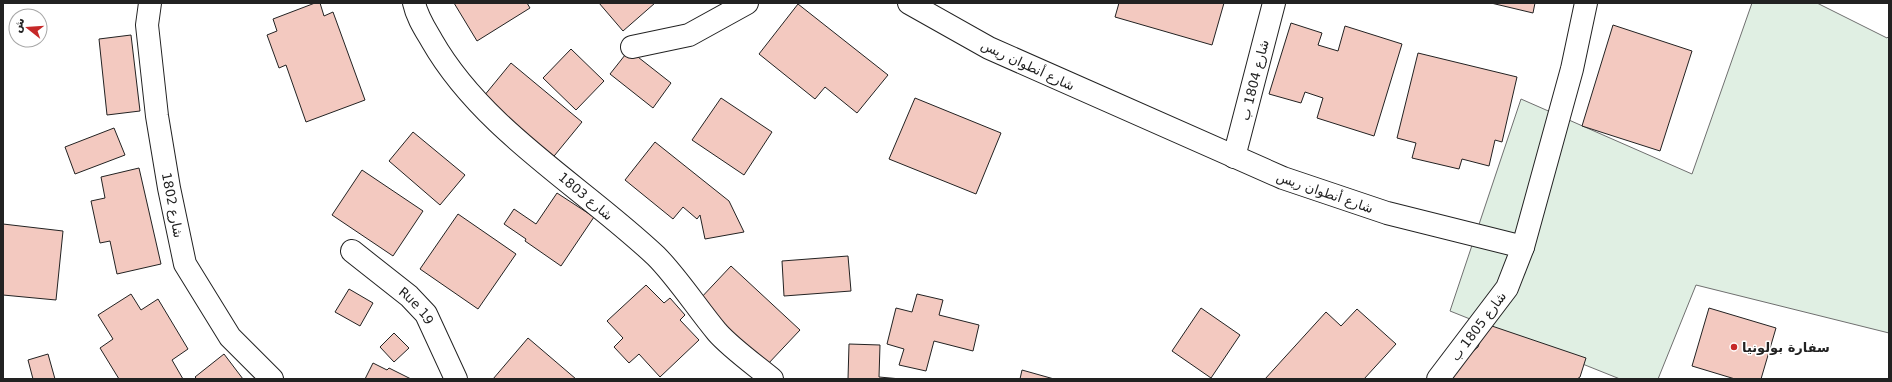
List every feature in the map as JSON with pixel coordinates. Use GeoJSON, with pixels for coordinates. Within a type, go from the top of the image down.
{"type":"FeatureCollection","features":[{"type":"Feature","properties":{"kind":"street","name":"شارع 1802"},"geometry":{"type":"LineString","coordinates":[[150,3],[147,25],[157,116],[169,188],[185,264],[230,337],[272,379]]}},
{"type":"Feature","properties":{"kind":"street","name":"شارع 1803"},"geometry":{"type":"LineString","coordinates":[[414,3],[416,14],[442,58],[464,89],[512,136],[593,201],[657,258],[718,333],[772,379]]}},
{"type":"Feature","properties":{"kind":"street"},"geometry":{"type":"LineString","coordinates":[[632,47],[689,35],[747,3]]}},
{"type":"Feature","properties":{"kind":"street","name":"شارع أنطوان ريس"},"geometry":{"type":"LineString","coordinates":[[909,3],[989,48],[1283,178],[1387,213],[1523,247]]}},
{"type":"Feature","properties":{"kind":"street","name":"شارع 1804 ب"},"geometry":{"type":"LineString","coordinates":[[1234,157],[1274,3]]}},
{"type":"Feature","properties":{"kind":"street"},"geometry":{"type":"LineString","coordinates":[[1523,247],[1572,69],[1586,3]]}},
{"type":"Feature","properties":{"kind":"street","name":"شارع 1805 ب"},"geometry":{"type":"LineString","coordinates":[[1438,379],[1507,288],[1523,247]]}},
{"type":"Feature","properties":{"kind":"street","name":"Rue 19"},"geometry":{"type":"LineString","coordinates":[[352,251],[409,296],[426,314],[456,379]]}},
{"type":"Feature","properties":{"kind":"green space"},"geometry":{"type":"Polygon","coordinates":[[[1752,3],[1817,3],[1887,38],[1889,36],[1889,333],[1696,285],[1658,379],[1620,379],[1450,311],[1521,99],[1692,174],[1752,3]]]}},
{"type":"Feature","properties":{"kind":"building"},"geometry":{"type":"Polygon","coordinates":[[[315,3],[320,3],[324,16],[333,12],[365,100],[306,122],[286,65],[279,68],[267,35],[277,31],[273,19],[315,3]]]}},
{"type":"Feature","properties":{"kind":"building"},"geometry":{"type":"Polygon","coordinates":[[[454,3],[527,3],[530,8],[477,41],[454,3]]]}},
{"type":"Feature","properties":{"kind":"building"},"geometry":{"type":"Polygon","coordinates":[[[599,3],[655,3],[623,31],[599,3]]]}},
{"type":"Feature","properties":{"kind":"building"},"geometry":{"type":"Polygon","coordinates":[[[1119,3],[1224,3],[1212,45],[1115,17],[1119,3]]]}},
{"type":"Feature","properties":{"kind":"building"},"geometry":{"type":"Polygon","coordinates":[[[1491,3],[1535,3],[1533,13],[1491,3]]]}},
{"type":"Feature","properties":{"kind":"building"},"geometry":{"type":"Polygon","coordinates":[[[798,4],[888,75],[857,113],[825,87],[815,99],[759,54],[798,4]]]}},
{"type":"Feature","properties":{"kind":"building"},"geometry":{"type":"Polygon","coordinates":[[[1291,23],[1322,33],[1318,45],[1338,51],[1345,26],[1402,44],[1374,136],[1317,118],[1323,98],[1305,92],[1301,103],[1269,94],[1291,23]]]}},
{"type":"Feature","properties":{"kind":"building"},"geometry":{"type":"Polygon","coordinates":[[[1613,25],[1692,51],[1660,151],[1582,126],[1613,25]]]}},
{"type":"Feature","properties":{"kind":"building"},"geometry":{"type":"Polygon","coordinates":[[[131,35],[140,111],[107,115],[99,39],[131,35]]]}},
{"type":"Feature","properties":{"kind":"building"},"geometry":{"type":"Polygon","coordinates":[[[571,49],[604,81],[576,110],[543,78],[571,49]]]}},
{"type":"Feature","properties":{"kind":"building"},"geometry":{"type":"Polygon","coordinates":[[[629,50],[671,83],[653,108],[610,74],[629,50]]]}},
{"type":"Feature","properties":{"kind":"building"},"geometry":{"type":"Polygon","coordinates":[[[1418,53],[1517,77],[1502,142],[1495,140],[1489,166],[1462,159],[1459,169],[1412,158],[1416,143],[1397,138],[1418,53]]]}},
{"type":"Feature","properties":{"kind":"building"},"geometry":{"type":"Polygon","coordinates":[[[511,63],[582,122],[550,161],[479,102],[511,63]]]}},
{"type":"Feature","properties":{"kind":"building"},"geometry":{"type":"Polygon","coordinates":[[[721,98],[772,132],[744,175],[692,140],[721,98]]]}},
{"type":"Feature","properties":{"kind":"building"},"geometry":{"type":"Polygon","coordinates":[[[915,98],[1001,133],[976,194],[889,159],[915,98]]]}},
{"type":"Feature","properties":{"kind":"building"},"geometry":{"type":"Polygon","coordinates":[[[114,128],[125,155],[75,174],[65,147],[114,128]]]}},
{"type":"Feature","properties":{"kind":"building"},"geometry":{"type":"Polygon","coordinates":[[[413,132],[465,175],[440,205],[389,161],[413,132]]]}},
{"type":"Feature","properties":{"kind":"building"},"geometry":{"type":"Polygon","coordinates":[[[655,142],[729,201],[744,232],[705,239],[700,215],[697,219],[683,207],[673,219],[625,180],[655,142]]]}},
{"type":"Feature","properties":{"kind":"building"},"geometry":{"type":"Polygon","coordinates":[[[139,168],[161,264],[117,274],[110,241],[100,243],[91,201],[105,198],[101,177],[139,168]]]}},
{"type":"Feature","properties":{"kind":"building"},"geometry":{"type":"Polygon","coordinates":[[[362,170],[423,211],[393,256],[332,215],[362,170]]]}},
{"type":"Feature","properties":{"kind":"building"},"geometry":{"type":"Polygon","coordinates":[[[557,193],[594,217],[561,266],[525,241],[526,239],[504,224],[514,209],[536,224],[557,193]]]}},
{"type":"Feature","properties":{"kind":"building"},"geometry":{"type":"Polygon","coordinates":[[[458,214],[516,254],[478,309],[420,269],[458,214]]]}},
{"type":"Feature","properties":{"kind":"building"},"geometry":{"type":"Polygon","coordinates":[[[3,224],[63,231],[56,300],[3,295],[3,224]]]}},
{"type":"Feature","properties":{"kind":"building"},"geometry":{"type":"Polygon","coordinates":[[[848,256],[851,291],[784,296],[782,261],[848,256]]]}},
{"type":"Feature","properties":{"kind":"building"},"geometry":{"type":"Polygon","coordinates":[[[731,266],[800,330],[767,365],[698,301],[731,266]]]}},
{"type":"Feature","properties":{"kind":"building"},"geometry":{"type":"Polygon","coordinates":[[[646,285],[664,303],[670,298],[685,315],[680,320],[699,340],[660,377],[639,354],[629,363],[614,347],[623,338],[607,321],[646,285]]]}},
{"type":"Feature","properties":{"kind":"building"},"geometry":{"type":"Polygon","coordinates":[[[349,289],[373,303],[360,326],[335,312],[349,289]]]}},
{"type":"Feature","properties":{"kind":"building"},"geometry":{"type":"Polygon","coordinates":[[[131,294],[141,310],[158,299],[188,349],[172,360],[183,379],[119,379],[100,348],[113,339],[98,315],[131,294]]]}},
{"type":"Feature","properties":{"kind":"building"},"geometry":{"type":"Polygon","coordinates":[[[917,294],[943,300],[939,315],[979,325],[973,351],[934,341],[926,371],[899,365],[904,349],[887,344],[896,308],[912,312],[917,294]]]}},
{"type":"Feature","properties":{"kind":"building"},"geometry":{"type":"Polygon","coordinates":[[[1201,308],[1240,335],[1211,378],[1172,351],[1201,308]]]}},
{"type":"Feature","properties":{"kind":"building","name":"سفارة بولونيا"},"geometry":{"type":"Polygon","coordinates":[[[1709,308],[1776,328],[1761,379],[1735,379],[1692,366],[1709,308]]]}},
{"type":"Feature","properties":{"kind":"building"},"geometry":{"type":"Polygon","coordinates":[[[1357,309],[1396,344],[1364,379],[1265,379],[1326,312],[1341,326],[1357,309]]]}},
{"type":"Feature","properties":{"kind":"building"},"geometry":{"type":"Polygon","coordinates":[[[1486,324],[1586,358],[1580,377],[1577,379],[1440,379],[1478,347],[1486,324]]]}},
{"type":"Feature","properties":{"kind":"building"},"geometry":{"type":"Polygon","coordinates":[[[394,333],[409,348],[394,362],[380,347],[394,333]]]}},
{"type":"Feature","properties":{"kind":"building"},"geometry":{"type":"Polygon","coordinates":[[[528,338],[576,379],[493,379],[528,338]]]}},
{"type":"Feature","properties":{"kind":"building"},"geometry":{"type":"Polygon","coordinates":[[[849,344],[880,345],[879,377],[901,379],[848,379],[849,344]]]}},
{"type":"Feature","properties":{"kind":"building"},"geometry":{"type":"Polygon","coordinates":[[[48,354],[55,379],[33,379],[28,360],[48,354]]]}},
{"type":"Feature","properties":{"kind":"building"},"geometry":{"type":"Polygon","coordinates":[[[224,354],[243,379],[197,379],[195,377],[224,354]]]}},
{"type":"Feature","properties":{"kind":"building"},"geometry":{"type":"Polygon","coordinates":[[[373,363],[387,370],[389,368],[411,379],[365,379],[373,363]]]}},
{"type":"Feature","properties":{"kind":"building"},"geometry":{"type":"Polygon","coordinates":[[[1022,370],[1054,379],[1020,379],[1022,370]]]}},
{"type":"Feature","properties":{"kind":"place","name":"سفارة بولونيا"},"geometry":{"type":"Point","coordinates":[1734,347]}}]}
